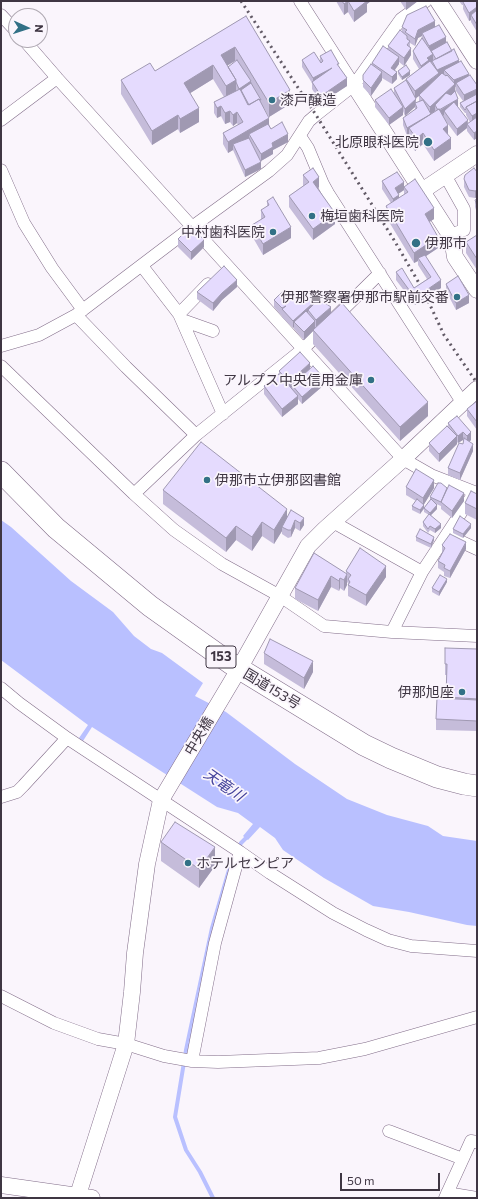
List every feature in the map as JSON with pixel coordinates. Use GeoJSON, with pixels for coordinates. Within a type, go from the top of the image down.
{"type":"FeatureCollection","features":[{"type":"Feature","properties":{"kind":"highway","name":"国道153号"},"geometry":{"type":"LineString","coordinates":[[1,472],[56,528],[150,606],[236,673],[364,745],[391,758],[437,777],[477,786]]}},
{"type":"Feature","properties":{"kind":"street"},"geometry":{"type":"LineString","coordinates":[[300,1],[452,238],[455,257],[477,290]]}},
{"type":"Feature","properties":{"kind":"street"},"geometry":{"type":"LineString","coordinates":[[1,346],[39,335],[80,312],[275,166],[287,156],[309,121],[354,85],[401,19],[435,1],[477,61]]}},
{"type":"Feature","properties":{"kind":"street"},"geometry":{"type":"LineString","coordinates":[[1,15],[8,22]]}},
{"type":"Feature","properties":{"kind":"street"},"geometry":{"type":"LineString","coordinates":[[31,48],[56,78],[403,459],[431,475],[476,492],[422,572],[392,632]]}},
{"type":"Feature","properties":{"kind":"street"},"geometry":{"type":"LineString","coordinates":[[1,120],[56,78]]}},
{"type":"Feature","properties":{"kind":"street"},"geometry":{"type":"LineString","coordinates":[[300,136],[308,148],[323,184],[462,402]]}},
{"type":"Feature","properties":{"kind":"street"},"geometry":{"type":"LineString","coordinates":[[422,191],[477,154]]}},
{"type":"Feature","properties":{"kind":"street"},"geometry":{"type":"LineString","coordinates":[[1,170],[24,224],[80,312],[126,367],[196,436]]}},
{"type":"Feature","properties":{"kind":"street"},"geometry":{"type":"LineString","coordinates":[[445,175],[464,209],[464,230],[450,235]]}},
{"type":"Feature","properties":{"kind":"street"},"geometry":{"type":"LineString","coordinates":[[464,209],[477,204]]}},
{"type":"Feature","properties":{"kind":"street"},"geometry":{"type":"LineString","coordinates":[[180,317],[227,265]]}},
{"type":"Feature","properties":{"kind":"street"},"geometry":{"type":"LineString","coordinates":[[142,266],[180,317],[223,414]]}},
{"type":"Feature","properties":{"kind":"street"},"geometry":{"type":"LineString","coordinates":[[134,494],[196,436],[303,349],[380,273]]}},
{"type":"Feature","properties":{"kind":"street"},"geometry":{"type":"LineString","coordinates":[[180,317],[214,331]]}},
{"type":"Feature","properties":{"kind":"street"},"geometry":{"type":"LineString","coordinates":[[1,366],[134,494],[174,530],[222,564],[280,596],[324,626],[392,632],[477,636]]}},
{"type":"Feature","properties":{"kind":"street","name":"中央橋"},"geometry":{"type":"LineString","coordinates":[[82,1197],[126,1044],[135,954],[147,864],[162,797],[236,673],[308,546],[477,389]]}},
{"type":"Feature","properties":{"kind":"street"},"geometry":{"type":"LineString","coordinates":[[333,522],[422,572]]}},
{"type":"Feature","properties":{"kind":"street"},"geometry":{"type":"LineString","coordinates":[[447,535],[477,549]]}},
{"type":"Feature","properties":{"kind":"street"},"geometry":{"type":"LineString","coordinates":[[1,688],[67,738],[162,797],[270,873],[333,913],[388,940],[411,946],[477,951]]}},
{"type":"Feature","properties":{"kind":"street"},"geometry":{"type":"LineString","coordinates":[[1,797],[17,792],[67,738]]}},
{"type":"Feature","properties":{"kind":"street"},"geometry":{"type":"LineString","coordinates":[[192,1061],[216,943],[240,852]]}},
{"type":"Feature","properties":{"kind":"street"},"geometry":{"type":"LineString","coordinates":[[1,996],[54,1023],[98,1039],[126,1044],[164,1056],[192,1061],[218,1062],[319,1058],[365,1049],[477,1017]]}},
{"type":"Feature","properties":{"kind":"street"},"geometry":{"type":"LineString","coordinates":[[389,1131],[463,1159]]}},
{"type":"Feature","properties":{"kind":"street"},"geometry":{"type":"LineString","coordinates":[[477,1142],[471,1141],[446,1195],[477,1198]]}},
{"type":"Feature","properties":{"kind":"street"},"geometry":{"type":"LineString","coordinates":[[1,1184],[82,1197]]}},
{"type":"Feature","properties":{"kind":"water","name":"天竜川"},"geometry":{"type":"Polygon","coordinates":[[[1,520],[11,527],[71,581],[113,612],[134,636],[151,649],[162,653],[203,683],[195,696],[226,712],[295,764],[347,799],[387,815],[428,826],[443,836],[477,841],[477,926],[373,906],[324,878],[283,850],[275,838],[260,827],[248,840],[243,836],[253,824],[238,813],[217,807],[92,727],[83,741],[79,738],[88,725],[1,660],[1,520]]]}},
{"type":"Feature","properties":{"kind":"building"},"geometry":{"type":"Polygon","coordinates":[[[348,1],[367,1],[354,11],[348,1]]]}},
{"type":"Feature","properties":{"kind":"building"},"geometry":{"type":"Polygon","coordinates":[[[477,1],[477,7],[469,13],[463,2],[477,1]]]}},
{"type":"Feature","properties":{"kind":"building"},"geometry":{"type":"Polygon","coordinates":[[[426,6],[435,21],[418,30],[415,39],[405,32],[407,30],[402,27],[407,15],[426,6]]]}},
{"type":"Feature","properties":{"kind":"building"},"geometry":{"type":"Polygon","coordinates":[[[477,10],[477,25],[471,15],[477,10]]]}},
{"type":"Feature","properties":{"kind":"building"},"geometry":{"type":"Polygon","coordinates":[[[246,16],[290,90],[269,103],[235,47],[221,55],[236,80],[226,86],[213,65],[184,83],[199,108],[180,119],[178,115],[152,131],[121,80],[150,63],[155,71],[246,16]]]}},
{"type":"Feature","properties":{"kind":"building"},"geometry":{"type":"Polygon","coordinates":[[[439,25],[446,37],[429,46],[422,33],[439,25]]]}},
{"type":"Feature","properties":{"kind":"building"},"geometry":{"type":"Polygon","coordinates":[[[400,30],[407,36],[407,39],[410,41],[407,45],[411,48],[404,58],[388,46],[400,30]]]}},
{"type":"Feature","properties":{"kind":"building"},"geometry":{"type":"Polygon","coordinates":[[[422,38],[433,54],[427,58],[429,60],[421,66],[413,51],[422,38]]]}},
{"type":"Feature","properties":{"kind":"building"},"geometry":{"type":"Polygon","coordinates":[[[447,42],[452,51],[436,59],[431,51],[447,42]]]}},
{"type":"Feature","properties":{"kind":"building"},"geometry":{"type":"Polygon","coordinates":[[[383,46],[399,57],[391,68],[397,72],[392,77],[372,63],[383,46]]]}},
{"type":"Feature","properties":{"kind":"building"},"geometry":{"type":"Polygon","coordinates":[[[454,49],[459,60],[437,70],[432,61],[454,49]]]}},
{"type":"Feature","properties":{"kind":"building"},"geometry":{"type":"Polygon","coordinates":[[[331,50],[339,64],[337,64],[347,78],[321,96],[312,82],[332,68],[313,78],[302,60],[314,52],[321,63],[323,61],[320,56],[331,50]]]}},
{"type":"Feature","properties":{"kind":"building"},"geometry":{"type":"Polygon","coordinates":[[[237,60],[251,81],[239,89],[236,80],[228,67],[237,60]]]}},
{"type":"Feature","properties":{"kind":"building"},"geometry":{"type":"Polygon","coordinates":[[[430,61],[439,73],[415,91],[406,79],[430,61]]]}},
{"type":"Feature","properties":{"kind":"building"},"geometry":{"type":"Polygon","coordinates":[[[461,61],[469,74],[454,80],[444,70],[461,61]]]}},
{"type":"Feature","properties":{"kind":"building"},"geometry":{"type":"Polygon","coordinates":[[[371,64],[382,72],[371,88],[363,80],[363,75],[371,64]]]}},
{"type":"Feature","properties":{"kind":"building"},"geometry":{"type":"Polygon","coordinates":[[[406,65],[410,71],[402,77],[398,71],[406,65]]]}},
{"type":"Feature","properties":{"kind":"building"},"geometry":{"type":"Polygon","coordinates":[[[442,73],[446,76],[447,75],[455,84],[430,107],[419,95],[442,73]]]}},
{"type":"Feature","properties":{"kind":"building"},"geometry":{"type":"Polygon","coordinates":[[[470,75],[477,85],[477,89],[464,95],[456,83],[470,75]]]}},
{"type":"Feature","properties":{"kind":"building"},"geometry":{"type":"Polygon","coordinates":[[[406,80],[416,99],[405,109],[394,88],[406,80]]]}},
{"type":"Feature","properties":{"kind":"building"},"geometry":{"type":"Polygon","coordinates":[[[251,83],[261,100],[259,99],[249,105],[241,90],[251,83]]]}},
{"type":"Feature","properties":{"kind":"building"},"geometry":{"type":"Polygon","coordinates":[[[240,89],[248,105],[259,99],[269,118],[228,142],[223,133],[243,122],[237,112],[233,115],[230,111],[225,113],[221,106],[217,108],[214,102],[240,89]]]}},
{"type":"Feature","properties":{"kind":"building"},"geometry":{"type":"Polygon","coordinates":[[[391,89],[403,107],[389,118],[375,100],[391,89]]]}},
{"type":"Feature","properties":{"kind":"building"},"geometry":{"type":"Polygon","coordinates":[[[455,91],[458,99],[438,110],[435,105],[446,93],[451,95],[455,91]]]}},
{"type":"Feature","properties":{"kind":"building"},"geometry":{"type":"Polygon","coordinates":[[[477,94],[477,101],[466,107],[465,110],[460,103],[477,94]]]}},
{"type":"Feature","properties":{"kind":"building"},"geometry":{"type":"Polygon","coordinates":[[[423,100],[431,114],[407,128],[403,118],[417,108],[415,103],[423,100]]]}},
{"type":"Feature","properties":{"kind":"building"},"geometry":{"type":"Polygon","coordinates":[[[477,101],[477,113],[472,116],[466,107],[477,101]]]}},
{"type":"Feature","properties":{"kind":"building"},"geometry":{"type":"Polygon","coordinates":[[[454,102],[468,120],[457,129],[444,111],[454,102]]]}},
{"type":"Feature","properties":{"kind":"building"},"geometry":{"type":"Polygon","coordinates":[[[439,109],[448,125],[443,129],[451,138],[434,150],[423,133],[415,140],[413,137],[414,135],[409,128],[439,109]]]}},
{"type":"Feature","properties":{"kind":"building"},"geometry":{"type":"Polygon","coordinates":[[[477,117],[477,131],[474,133],[467,124],[477,117]]]}},
{"type":"Feature","properties":{"kind":"building"},"geometry":{"type":"Polygon","coordinates":[[[282,122],[288,134],[272,143],[273,147],[261,154],[249,134],[268,124],[271,129],[282,122]]]}},
{"type":"Feature","properties":{"kind":"building"},"geometry":{"type":"Polygon","coordinates":[[[249,138],[261,162],[245,170],[233,144],[249,138]]]}},
{"type":"Feature","properties":{"kind":"building","name":"梅垣歯科医院"},"geometry":{"type":"Polygon","coordinates":[[[313,168],[319,177],[313,182],[335,213],[313,229],[289,196],[309,182],[303,175],[313,168]]]}},
{"type":"Feature","properties":{"kind":"building"},"geometry":{"type":"Polygon","coordinates":[[[474,168],[477,172],[477,190],[475,191],[469,190],[464,179],[465,175],[474,168]]]}},
{"type":"Feature","properties":{"kind":"building"},"geometry":{"type":"Polygon","coordinates":[[[397,172],[404,182],[395,188],[399,195],[393,199],[382,181],[397,172]]]}},
{"type":"Feature","properties":{"kind":"building"},"geometry":{"type":"Polygon","coordinates":[[[415,179],[434,208],[425,214],[438,237],[414,253],[386,206],[408,192],[404,187],[415,179]]]}},
{"type":"Feature","properties":{"kind":"building"},"geometry":{"type":"Polygon","coordinates":[[[273,197],[291,227],[263,244],[252,225],[265,217],[261,210],[269,205],[267,201],[273,197]]]}},
{"type":"Feature","properties":{"kind":"building"},"geometry":{"type":"Polygon","coordinates":[[[191,226],[204,240],[191,252],[178,239],[191,226]]]}},
{"type":"Feature","properties":{"kind":"building"},"geometry":{"type":"Polygon","coordinates":[[[477,235],[477,259],[466,242],[477,235]]]}},
{"type":"Feature","properties":{"kind":"building"},"geometry":{"type":"Polygon","coordinates":[[[425,255],[441,280],[415,298],[396,272],[402,268],[414,288],[431,277],[418,258],[425,255]]]}},
{"type":"Feature","properties":{"kind":"building"},"geometry":{"type":"Polygon","coordinates":[[[224,266],[237,280],[213,303],[197,292],[224,266]]]}},
{"type":"Feature","properties":{"kind":"building"},"geometry":{"type":"Polygon","coordinates":[[[458,276],[469,295],[456,303],[446,284],[458,276]]]}},
{"type":"Feature","properties":{"kind":"building"},"geometry":{"type":"Polygon","coordinates":[[[284,290],[287,293],[290,290],[296,296],[300,292],[305,300],[309,296],[313,303],[293,321],[282,309],[286,306],[282,308],[274,300],[284,290]]]}},
{"type":"Feature","properties":{"kind":"building"},"geometry":{"type":"Polygon","coordinates":[[[319,299],[331,307],[316,320],[308,310],[319,299]]]}},
{"type":"Feature","properties":{"kind":"building","name":"アルプス中央信用金庫"},"geometry":{"type":"Polygon","coordinates":[[[342,303],[428,402],[400,427],[313,330],[342,303]]]}},
{"type":"Feature","properties":{"kind":"building"},"geometry":{"type":"Polygon","coordinates":[[[306,311],[315,321],[304,332],[294,322],[306,311]]]}},
{"type":"Feature","properties":{"kind":"building"},"geometry":{"type":"Polygon","coordinates":[[[300,352],[310,363],[289,382],[279,371],[300,352]]]}},
{"type":"Feature","properties":{"kind":"building"},"geometry":{"type":"Polygon","coordinates":[[[313,366],[324,378],[302,397],[292,385],[313,366]]]}},
{"type":"Feature","properties":{"kind":"building"},"geometry":{"type":"Polygon","coordinates":[[[279,374],[298,396],[282,409],[264,386],[279,374]]]}},
{"type":"Feature","properties":{"kind":"building"},"geometry":{"type":"Polygon","coordinates":[[[477,401],[477,422],[467,409],[477,401]]]}},
{"type":"Feature","properties":{"kind":"building"},"geometry":{"type":"Polygon","coordinates":[[[457,416],[471,432],[467,436],[463,432],[458,436],[448,423],[457,416]]]}},
{"type":"Feature","properties":{"kind":"building"},"geometry":{"type":"Polygon","coordinates":[[[447,426],[457,436],[439,454],[429,443],[447,426]]]}},
{"type":"Feature","properties":{"kind":"building"},"geometry":{"type":"Polygon","coordinates":[[[464,438],[473,444],[460,473],[448,468],[459,443],[463,444],[464,438]]]}},
{"type":"Feature","properties":{"kind":"building","name":"伊那市立伊那図書館"},"geometry":{"type":"Polygon","coordinates":[[[201,442],[287,509],[274,530],[262,522],[252,537],[236,526],[226,538],[163,490],[201,442]]]}},
{"type":"Feature","properties":{"kind":"building"},"geometry":{"type":"Polygon","coordinates":[[[416,469],[434,480],[423,498],[406,487],[416,469]]]}},
{"type":"Feature","properties":{"kind":"building"},"geometry":{"type":"Polygon","coordinates":[[[438,483],[441,483],[447,488],[441,502],[430,497],[438,483]]]}},
{"type":"Feature","properties":{"kind":"building"},"geometry":{"type":"Polygon","coordinates":[[[449,485],[464,493],[452,511],[441,502],[449,485]]]}},
{"type":"Feature","properties":{"kind":"building"},"geometry":{"type":"Polygon","coordinates":[[[471,491],[477,494],[477,509],[465,503],[471,491]]]}},
{"type":"Feature","properties":{"kind":"building"},"geometry":{"type":"Polygon","coordinates":[[[417,499],[424,505],[420,510],[412,506],[417,499]]]}},
{"type":"Feature","properties":{"kind":"building"},"geometry":{"type":"Polygon","coordinates":[[[431,499],[437,505],[430,513],[424,508],[431,499]]]}},
{"type":"Feature","properties":{"kind":"building"},"geometry":{"type":"Polygon","coordinates":[[[291,510],[304,518],[300,523],[295,520],[291,530],[288,530],[282,527],[291,510]]]}},
{"type":"Feature","properties":{"kind":"building"},"geometry":{"type":"Polygon","coordinates":[[[429,514],[441,524],[435,529],[430,526],[428,529],[423,522],[429,514]]]}},
{"type":"Feature","properties":{"kind":"building"},"geometry":{"type":"Polygon","coordinates":[[[460,516],[471,524],[463,534],[453,529],[460,516]]]}},
{"type":"Feature","properties":{"kind":"building"},"geometry":{"type":"Polygon","coordinates":[[[420,529],[434,537],[431,544],[416,537],[420,529]]]}},
{"type":"Feature","properties":{"kind":"building"},"geometry":{"type":"Polygon","coordinates":[[[450,534],[466,542],[450,571],[444,568],[445,565],[438,561],[445,548],[442,545],[450,534]]]}},
{"type":"Feature","properties":{"kind":"building"},"geometry":{"type":"Polygon","coordinates":[[[360,548],[386,566],[366,595],[348,585],[350,582],[348,579],[351,575],[346,571],[360,548]]]}},
{"type":"Feature","properties":{"kind":"building"},"geometry":{"type":"Polygon","coordinates":[[[314,553],[347,574],[344,580],[340,578],[339,581],[331,576],[318,600],[295,588],[314,553]]]}},
{"type":"Feature","properties":{"kind":"building"},"geometry":{"type":"Polygon","coordinates":[[[440,575],[447,579],[439,592],[432,588],[440,575]]]}},
{"type":"Feature","properties":{"kind":"building"},"geometry":{"type":"Polygon","coordinates":[[[270,639],[313,661],[304,678],[264,653],[270,639]]]}},
{"type":"Feature","properties":{"kind":"building","name":"伊那旭座"},"geometry":{"type":"Polygon","coordinates":[[[445,648],[477,649],[477,699],[446,697],[447,664],[445,664],[445,648]]]}},
{"type":"Feature","properties":{"kind":"building"},"geometry":{"type":"Polygon","coordinates":[[[437,698],[477,700],[477,721],[436,719],[437,698]]]}},
{"type":"Feature","properties":{"kind":"building"},"geometry":{"type":"Polygon","coordinates":[[[175,822],[215,847],[199,869],[161,842],[175,822]]]}},
{"type":"Feature","properties":{"kind":"waterway"},"geometry":{"type":"LineString","coordinates":[[238,849],[241,843],[249,835]]}},
{"type":"Feature","properties":{"kind":"waterway"},"geometry":{"type":"LineString","coordinates":[[213,1198],[200,1172],[186,1150],[175,1117],[186,1050],[212,928],[233,858]]}},
{"type":"Feature","properties":{"kind":"railway"},"geometry":{"type":"LineString","coordinates":[[241,1],[316,115],[394,240],[423,290],[444,335],[477,383]]}},
{"type":"Feature","properties":{"kind":"place","name":"漆戸醸造"},"geometry":{"type":"Point","coordinates":[272,100]}},
{"type":"Feature","properties":{"kind":"place","name":"北原眼科医院"},"geometry":{"type":"Point","coordinates":[428,142]}},
{"type":"Feature","properties":{"kind":"place","name":"梅垣歯科医院"},"geometry":{"type":"Point","coordinates":[312,216]}},
{"type":"Feature","properties":{"kind":"place","name":"中村歯科医院"},"geometry":{"type":"Point","coordinates":[273,232]}},
{"type":"Feature","properties":{"kind":"place","name":"伊那市"},"geometry":{"type":"Point","coordinates":[416,243]}},
{"type":"Feature","properties":{"kind":"place","name":"伊那警察署伊那市駅前交番"},"geometry":{"type":"Point","coordinates":[457,297]}},
{"type":"Feature","properties":{"kind":"place","name":"アルプス中央信用金庫"},"geometry":{"type":"Point","coordinates":[371,380]}},
{"type":"Feature","properties":{"kind":"place","name":"伊那市立伊那図書館"},"geometry":{"type":"Point","coordinates":[207,480]}},
{"type":"Feature","properties":{"kind":"place","name":"伊那旭座"},"geometry":{"type":"Point","coordinates":[462,692]}},
{"type":"Feature","properties":{"kind":"place","name":"ホテルセンピア"},"geometry":{"type":"Point","coordinates":[188,863]}}]}
